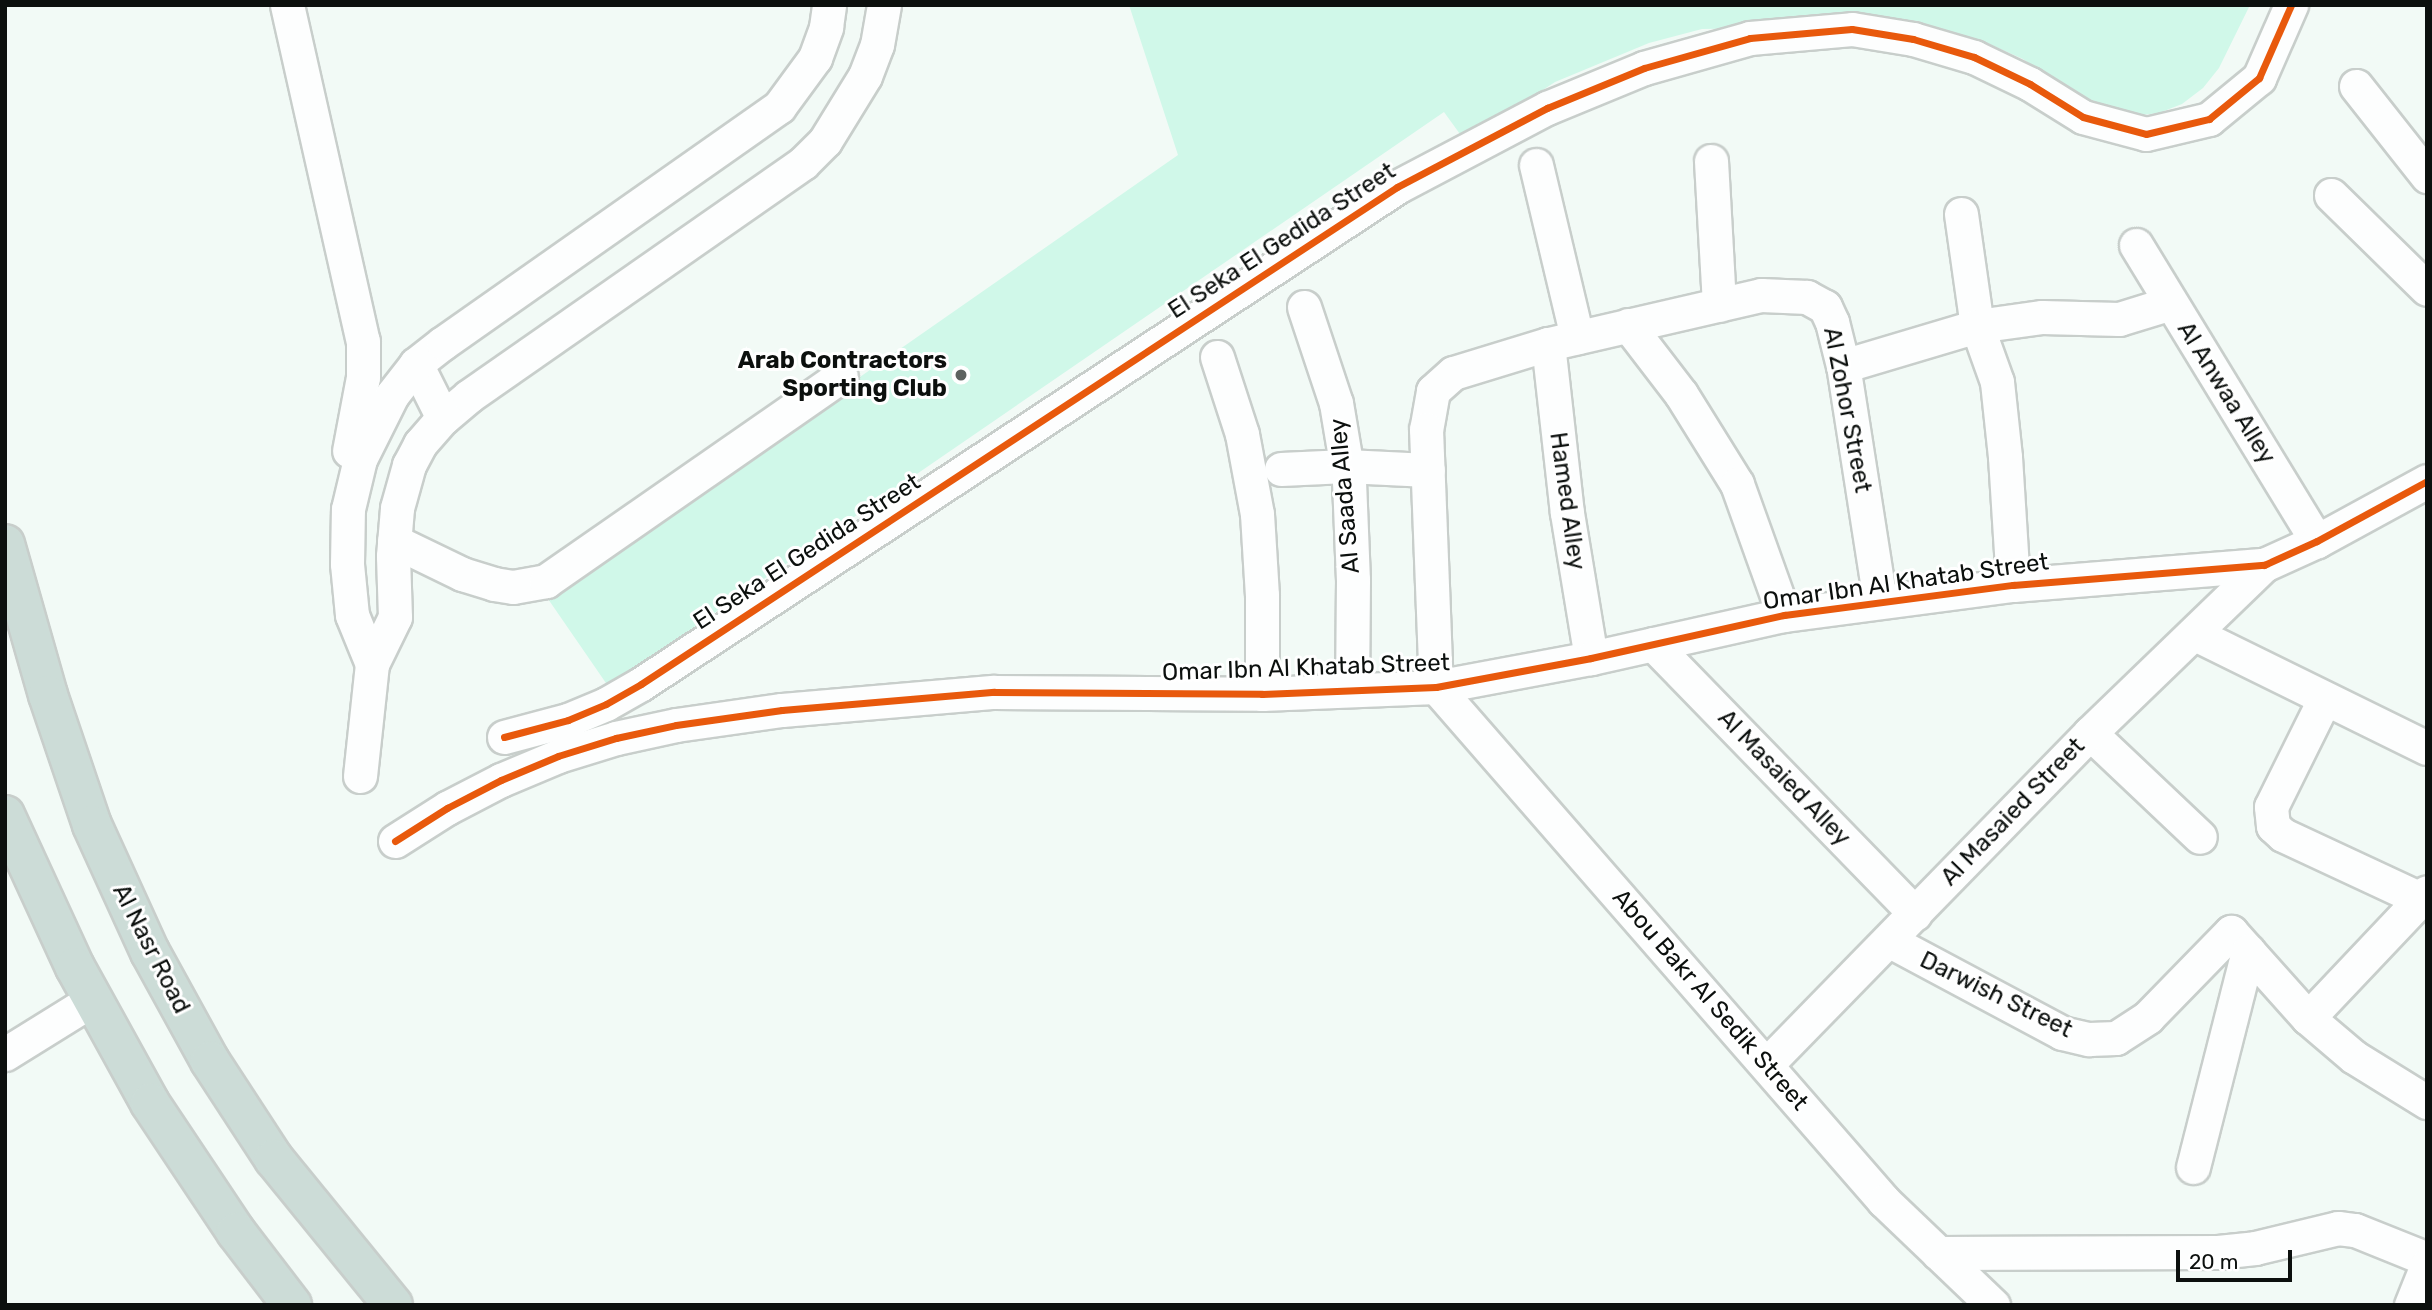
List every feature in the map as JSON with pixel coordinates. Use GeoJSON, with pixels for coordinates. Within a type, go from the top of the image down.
{"type":"FeatureCollection","features":[{"type":"Feature","properties":{"kind":"highway","name":"Al Nasr Road"},"geometry":{"type":"LineString","coordinates":[[5,544],[48,695],[92,825],[150,952],[210,1061],[274,1158],[393,1305]]}},
{"type":"Feature","properties":{"kind":"highway"},"geometry":{"type":"LineString","coordinates":[[5,815],[41,898],[92,1000],[150,1103],[192,1168],[292,1305]]}},
{"type":"Feature","properties":{"kind":"street"},"geometry":{"type":"LineString","coordinates":[[287,5],[363,341],[363,377],[348,457],[356,471]]}},
{"type":"Feature","properties":{"kind":"street"},"geometry":{"type":"LineString","coordinates":[[372,664],[352,615],[348,578],[348,509],[356,471],[379,415],[416,364],[579,247],[758,126],[779,107],[807,73],[826,27],[829,5]]}},
{"type":"Feature","properties":{"kind":"street"},"geometry":{"type":"LineString","coordinates":[[360,776],[372,664],[395,617],[393,580],[397,508],[409,465],[420,444],[443,418],[469,396],[779,182],[824,141],[849,106],[877,46],[884,5]]}},
{"type":"Feature","properties":{"kind":"street","name":"El Seka El Gedida Street"},"geometry":{"type":"LineString","coordinates":[[504,737],[569,720],[606,704],[641,684],[1397,187],[1547,108],[1644,68],[1749,38],[1852,29],[1913,39],[1974,58],[2030,84],[2083,117],[2146,134],[2209,119],[2259,78],[2291,5]]}},
{"type":"Feature","properties":{"kind":"street"},"geometry":{"type":"LineString","coordinates":[[807,73],[849,106]]}},
{"type":"Feature","properties":{"kind":"street"},"geometry":{"type":"LineString","coordinates":[[2356,86],[2427,176]]}},
{"type":"Feature","properties":{"kind":"street"},"geometry":{"type":"LineString","coordinates":[[1711,161],[1719,305]]}},
{"type":"Feature","properties":{"kind":"street","name":"Hamed Alley"},"geometry":{"type":"LineString","coordinates":[[1536,165],[1562,340],[1567,513],[1591,658]]}},
{"type":"Feature","properties":{"kind":"street"},"geometry":{"type":"LineString","coordinates":[[2331,195],[2427,289]]}},
{"type":"Feature","properties":{"kind":"street"},"geometry":{"type":"LineString","coordinates":[[1961,214],[1977,326],[1997,382],[2006,457],[2012,585]]}},
{"type":"Feature","properties":{"kind":"street","name":"Al Anwaa Alley"},"geometry":{"type":"LineString","coordinates":[[2136,245],[2317,541]]}},
{"type":"Feature","properties":{"kind":"street","name":"Al Zohor Street"},"geometry":{"type":"LineString","coordinates":[[1436,687],[1426,429],[1433,391],[1452,373],[1562,340],[1761,295],[1807,297],[1825,307],[1832,322],[1843,366],[1880,601]]}},
{"type":"Feature","properties":{"kind":"street"},"geometry":{"type":"LineString","coordinates":[[1843,366],[1977,326],[2042,317],[2119,318],[2171,303]]}},
{"type":"Feature","properties":{"kind":"street","name":"Al Saada Alley"},"geometry":{"type":"LineString","coordinates":[[1304,307],[1336,403],[1346,466],[1353,580],[1352,689]]}},
{"type":"Feature","properties":{"kind":"street"},"geometry":{"type":"LineString","coordinates":[[1628,326],[1681,394],[1737,484],[1784,615]]}},
{"type":"Feature","properties":{"kind":"street"},"geometry":{"type":"LineString","coordinates":[[1217,357],[1242,434],[1257,514],[1262,595],[1262,694]]}},
{"type":"Feature","properties":{"kind":"street"},"geometry":{"type":"LineString","coordinates":[[416,364],[443,418]]}},
{"type":"Feature","properties":{"kind":"street"},"geometry":{"type":"LineString","coordinates":[[394,541],[462,574],[494,584],[513,587],[546,581],[841,376]]}},
{"type":"Feature","properties":{"kind":"street"},"geometry":{"type":"LineString","coordinates":[[1282,469],[1346,466],[1428,470]]}},
{"type":"Feature","properties":{"kind":"street","name":"Omar Ibn Al Khatab Street"},"geometry":{"type":"LineString","coordinates":[[395,841],[447,808],[501,780],[558,756],[616,738],[676,725],[808,707],[994,692],[1262,694],[1436,687],[1591,658],[1784,615],[2012,585],[2264,565],[2317,541],[2427,481]]}},
{"type":"Feature","properties":{"kind":"street","name":"Al Masaied Street"},"geometry":{"type":"LineString","coordinates":[[1767,1064],[2090,733],[2264,565]]}},
{"type":"Feature","properties":{"kind":"street"},"geometry":{"type":"LineString","coordinates":[[348,578],[393,580]]}},
{"type":"Feature","properties":{"kind":"street"},"geometry":{"type":"LineString","coordinates":[[2194,634],[2324,700],[2427,748]]}},
{"type":"Feature","properties":{"kind":"street","name":"Al Masaied Alley"},"geometry":{"type":"LineString","coordinates":[[1653,644],[1915,913]]}},
{"type":"Feature","properties":{"kind":"street","name":"Abou Bakr Al Sedik Street"},"geometry":{"type":"LineString","coordinates":[[1436,687],[1884,1201],[1993,1305]]}},
{"type":"Feature","properties":{"kind":"street"},"geometry":{"type":"LineString","coordinates":[[2308,1018],[2424,896],[2283,835],[2273,827],[2271,807],[2324,700]]}},
{"type":"Feature","properties":{"kind":"street"},"geometry":{"type":"LineString","coordinates":[[2090,733],[2200,837]]}},
{"type":"Feature","properties":{"kind":"street","name":"Darwish Street"},"geometry":{"type":"LineString","coordinates":[[1889,941],[2062,1033],[2089,1039],[2116,1038],[2148,1017],[2239,941]]}},
{"type":"Feature","properties":{"kind":"street"},"geometry":{"type":"LineString","coordinates":[[2239,941],[2308,1018],[2354,1057],[2427,1102]]}},
{"type":"Feature","properties":{"kind":"street"},"geometry":{"type":"LineString","coordinates":[[2193,1167],[2230,1031],[2239,941]]}},
{"type":"Feature","properties":{"kind":"street"},"geometry":{"type":"LineString","coordinates":[[5,1054],[92,1000]]}},
{"type":"Feature","properties":{"kind":"street"},"geometry":{"type":"LineString","coordinates":[[1938,1253],[2218,1252],[2255,1248],[2338,1228],[2355,1230],[2427,1259]]}},
{"type":"Feature","properties":{"kind":"street"},"geometry":{"type":"LineString","coordinates":[[2411,1305],[2427,1265]]}},
{"type":"Feature","properties":{"kind":"green space","name":"Arab Contractors Sporting Club"},"geometry":{"type":"Polygon","coordinates":[[[1129,5],[2250,5],[2219,68],[2203,88],[2182,104],[2159,113],[2133,116],[2084,102],[2023,59],[1989,44],[1953,33],[1880,26],[1702,29],[1649,43],[1555,82],[1465,141],[1444,112],[608,686],[546,596],[1178,155],[1129,5]]]}},
{"type":"Feature","properties":{"kind":"cycle path"},"geometry":{"type":"LineString","coordinates":[[504,737],[568,720],[606,704],[641,684],[1397,187],[1547,108],[1644,68],[1750,38],[1852,29],[1913,39],[1974,57],[2030,84],[2083,117],[2146,134],[2209,119],[2259,78],[2291,5]]}},
{"type":"Feature","properties":{"kind":"cycle path"},"geometry":{"type":"LineString","coordinates":[[395,841],[447,808],[501,780],[558,756],[616,738],[676,725],[782,710],[994,692],[1262,694],[1436,687],[1591,658],[1784,615],[2013,585],[2264,565],[2317,541],[2427,481]]}},
{"type":"Feature","properties":{"kind":"place","name":"Arab Contractors Sporting Club"},"geometry":{"type":"Point","coordinates":[961,375]}}]}
